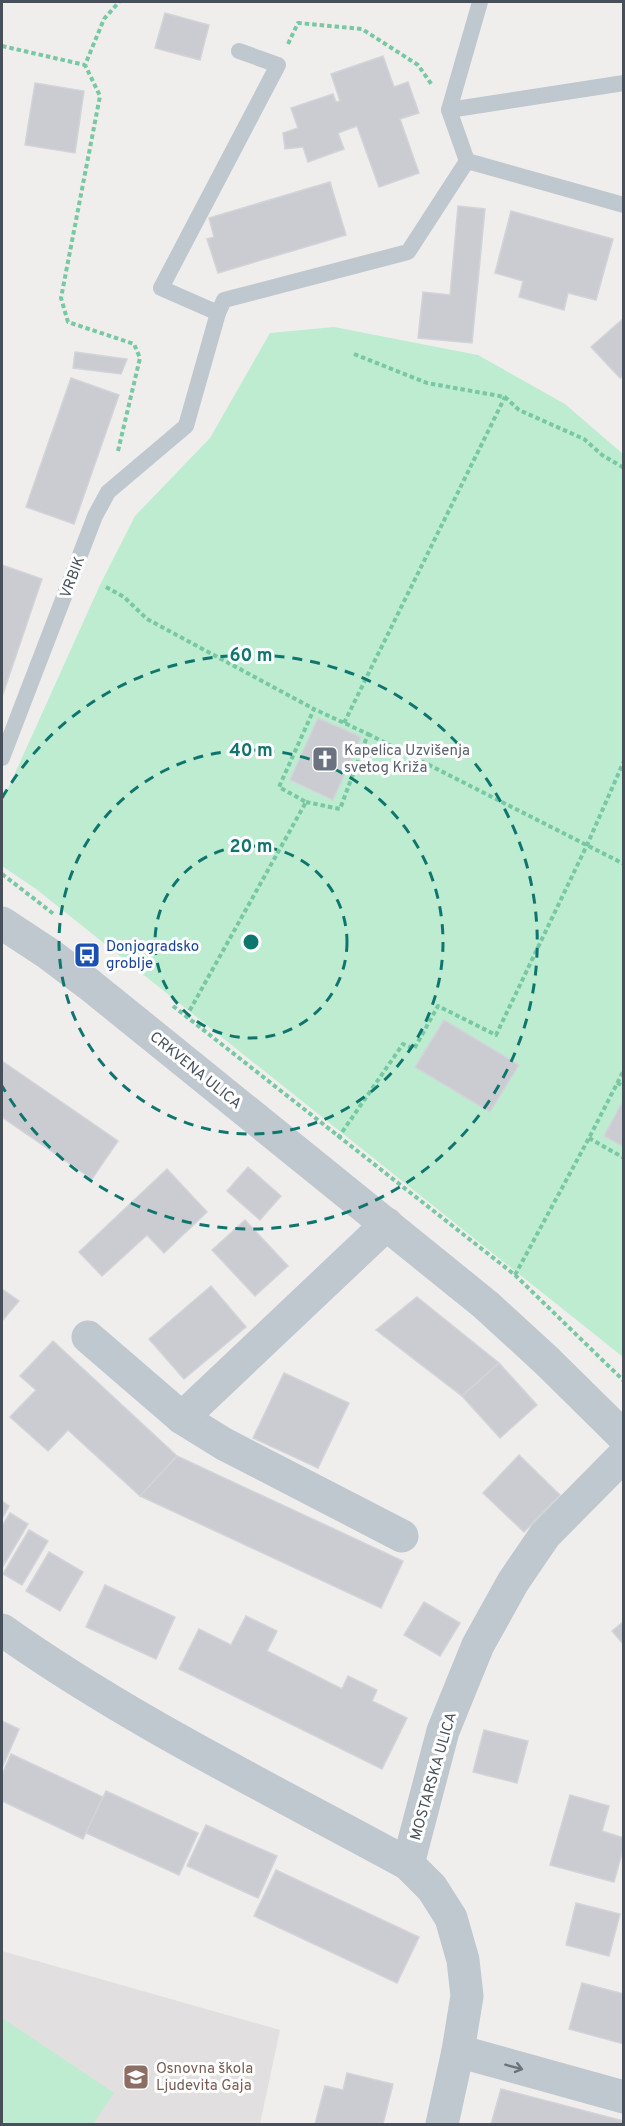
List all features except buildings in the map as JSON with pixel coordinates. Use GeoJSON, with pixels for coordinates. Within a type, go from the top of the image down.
{"type":"FeatureCollection","features":[{"type":"Feature","properties":{"kind":"street","name":"CRKVENA ULICA"},"geometry":{"type":"LineString","coordinates":[[3,927],[49,954],[90,985],[486,1305],[624,1437]]}},
{"type":"Feature","properties":{"kind":"street"},"geometry":{"type":"LineString","coordinates":[[182,1418],[387,1224]]}},
{"type":"Feature","properties":{"kind":"street"},"geometry":{"type":"LineString","coordinates":[[88,1337],[182,1418],[224,1444],[402,1536]]}},
{"type":"Feature","properties":{"kind":"street","name":"MOSTARSKA ULICA"},"geometry":{"type":"LineString","coordinates":[[408,1864],[442,1731],[478,1645],[513,1582],[545,1534],[624,1455]]}},
{"type":"Feature","properties":{"kind":"street","name":"MOSTARSKA ULICA"},"geometry":{"type":"LineString","coordinates":[[2,1630],[51,1665],[109,1701],[408,1864],[432,1888],[451,1918],[463,1960],[467,1996],[442,2124]]}},
{"type":"Feature","properties":{"kind":"street"},"geometry":{"type":"LineString","coordinates":[[458,2051],[624,2097]]}},
{"type":"Feature","properties":{"kind":"lane"},"geometry":{"type":"LineString","coordinates":[[467,161],[449,110],[480,2]]}},
{"type":"Feature","properties":{"kind":"lane"},"geometry":{"type":"LineString","coordinates":[[239,51],[278,65],[161,288],[218,313],[224,300],[408,252],[467,161]]}},
{"type":"Feature","properties":{"kind":"lane"},"geometry":{"type":"LineString","coordinates":[[449,110],[624,83]]}},
{"type":"Feature","properties":{"kind":"lane"},"geometry":{"type":"LineString","coordinates":[[467,161],[624,206]]}},
{"type":"Feature","properties":{"kind":"lane","name":"VRBIK"},"geometry":{"type":"LineString","coordinates":[[2,758],[96,516],[108,492],[186,426],[218,313]]}},
{"type":"Feature","properties":{"kind":"path"},"geometry":{"type":"LineString","coordinates":[[108,492],[140,358],[134,344],[68,322],[61,298],[100,96],[86,65],[104,19],[118,2]]}},
{"type":"Feature","properties":{"kind":"path"},"geometry":{"type":"LineString","coordinates":[[278,65],[298,23],[362,28],[418,65],[449,110]]}},
{"type":"Feature","properties":{"kind":"path"},"geometry":{"type":"LineString","coordinates":[[2,46],[86,65]]}},
{"type":"Feature","properties":{"kind":"path"},"geometry":{"type":"LineString","coordinates":[[354,354],[427,382],[505,397],[519,410],[584,439],[602,455],[624,468]]}},
{"type":"Feature","properties":{"kind":"path"},"geometry":{"type":"LineString","coordinates":[[344,723],[505,397]]}},
{"type":"Feature","properties":{"kind":"path"},"geometry":{"type":"LineString","coordinates":[[106,587],[124,597],[147,619],[314,709],[624,864]]}},
{"type":"Feature","properties":{"kind":"path"},"geometry":{"type":"LineString","coordinates":[[314,709],[279,787],[306,802],[340,809],[368,734]]}},
{"type":"Feature","properties":{"kind":"path"},"geometry":{"type":"LineString","coordinates":[[316,1167],[403,1044],[414,1049],[438,1006],[496,1035],[587,845],[624,761]]}},
{"type":"Feature","properties":{"kind":"path"},"geometry":{"type":"LineString","coordinates":[[186,1017],[306,802]]}},
{"type":"Feature","properties":{"kind":"path"},"geometry":{"type":"LineString","coordinates":[[2,874],[57,917]]}},
{"type":"Feature","properties":{"kind":"path"},"geometry":{"type":"LineString","coordinates":[[168,1002],[515,1275],[624,1381]]}},
{"type":"Feature","properties":{"kind":"path"},"geometry":{"type":"LineString","coordinates":[[515,1275],[624,1070]]}},
{"type":"Feature","properties":{"kind":"path"},"geometry":{"type":"LineString","coordinates":[[617,1083],[624,1086]]}},
{"type":"Feature","properties":{"kind":"path"},"geometry":{"type":"LineString","coordinates":[[589,1138],[624,1158]]}},
{"type":"Feature","properties":{"kind":"shaded area","name":"Osnovna škola Ljudevita Gaja"},"geometry":{"type":"Polygon","coordinates":[[[2,1951],[280,2030],[260,2124],[2,2124],[2,1951]]]}},
{"type":"Feature","properties":{"kind":"green space"},"geometry":{"type":"Polygon","coordinates":[[[334,327],[478,355],[565,404],[623,454],[623,1357],[36,889],[2,866],[2,802],[100,585],[135,516],[210,438],[270,333],[334,327]]]}},
{"type":"Feature","properties":{"kind":"green space"},"geometry":{"type":"Polygon","coordinates":[[[2,2018],[114,2093],[93,2124],[2,2124],[2,2018]]]}},
{"type":"Feature","properties":{"kind":"place","name":"Kapelica Uzvišenja svetog Križa"},"geometry":{"type":"Point","coordinates":[325,759]}},
{"type":"Feature","properties":{"kind":"place","name":"Donjogradsko groblje"},"geometry":{"type":"Point","coordinates":[87,955]}},
{"type":"Feature","properties":{"kind":"place","name":"Osnovna škola Ljudevita Gaja"},"geometry":{"type":"Point","coordinates":[136,2077]}}]}
